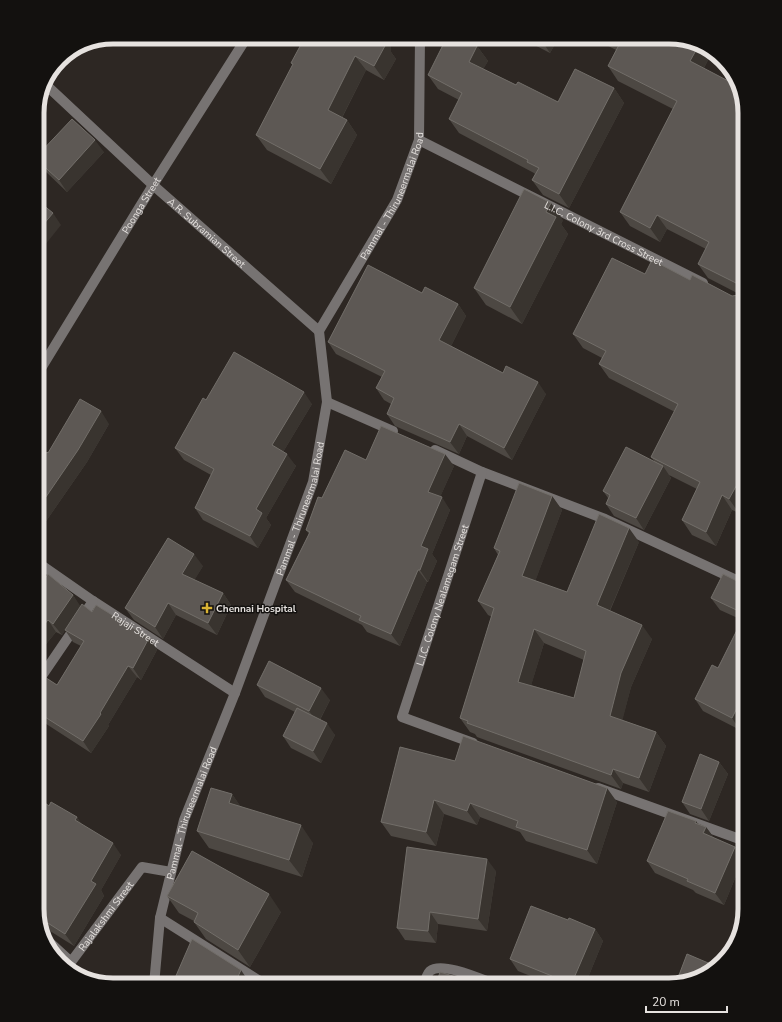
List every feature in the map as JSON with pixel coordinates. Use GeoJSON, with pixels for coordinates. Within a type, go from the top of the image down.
{"type":"FeatureCollection","features":[{"type":"Feature","properties":{"kind":"street","name":"Poonga Street"},"geometry":{"type":"LineString","coordinates":[[44,363],[152,184],[242,44]]}},
{"type":"Feature","properties":{"kind":"street","name":"Pammal - Thiruneermalai Road"},"geometry":{"type":"LineString","coordinates":[[155,978],[160,918],[184,820],[236,693],[313,482],[327,402],[319,331],[397,200],[419,140],[420,44]]}},
{"type":"Feature","properties":{"kind":"street","name":"A.R. Subramian Street"},"geometry":{"type":"LineString","coordinates":[[49,88],[152,184],[319,331]]}},
{"type":"Feature","properties":{"kind":"street","name":"L.I.C. Colony 3rd Cross Street"},"geometry":{"type":"LineString","coordinates":[[419,140],[710,287]]}},
{"type":"Feature","properties":{"kind":"street"},"geometry":{"type":"LineString","coordinates":[[327,402],[405,437]]}},
{"type":"Feature","properties":{"kind":"street"},"geometry":{"type":"LineString","coordinates":[[426,446],[482,472],[605,519],[738,581]]}},
{"type":"Feature","properties":{"kind":"street","name":"L.I.C. Colony Nealamegam Street"},"geometry":{"type":"LineString","coordinates":[[482,472],[402,717],[484,747]]}},
{"type":"Feature","properties":{"kind":"street","name":"Rajaji Street"},"geometry":{"type":"LineString","coordinates":[[44,567],[93,601],[236,693]]}},
{"type":"Feature","properties":{"kind":"street"},"geometry":{"type":"LineString","coordinates":[[44,674],[93,601]]}},
{"type":"Feature","properties":{"kind":"street"},"geometry":{"type":"LineString","coordinates":[[588,785],[738,839]]}},
{"type":"Feature","properties":{"kind":"street","name":"Rajalakshmi Street"},"geometry":{"type":"LineString","coordinates":[[60,952],[71,962],[142,867],[171,872]]}},
{"type":"Feature","properties":{"kind":"street"},"geometry":{"type":"LineString","coordinates":[[160,918],[255,978]]}},
{"type":"Feature","properties":{"kind":"street"},"geometry":{"type":"LineString","coordinates":[[426,978],[430,971],[438,967],[451,969],[476,978]]}},
{"type":"Feature","properties":{"kind":"building"},"geometry":{"type":"Polygon","coordinates":[[[301,44],[386,44],[374,66],[355,56],[328,110],[347,120],[320,169],[256,135],[293,64],[291,63],[301,44]]]}},
{"type":"Feature","properties":{"kind":"building"},"geometry":{"type":"Polygon","coordinates":[[[444,44],[473,44],[477,46],[469,62],[516,85],[518,82],[558,102],[575,69],[614,88],[559,194],[532,180],[539,168],[527,162],[528,160],[449,119],[462,93],[428,75],[444,44]]]}},
{"type":"Feature","properties":{"kind":"building"},"geometry":{"type":"Polygon","coordinates":[[[619,44],[682,45],[696,50],[690,61],[731,83],[736,95],[738,113],[738,284],[698,264],[709,242],[657,215],[650,228],[620,212],[677,101],[608,66],[619,44]]]}},
{"type":"Feature","properties":{"kind":"building"},"geometry":{"type":"Polygon","coordinates":[[[72,119],[95,140],[59,180],[44,166],[44,149],[72,119]]]}},
{"type":"Feature","properties":{"kind":"building"},"geometry":{"type":"Polygon","coordinates":[[[524,189],[551,203],[546,212],[556,217],[510,307],[474,288],[524,189]]]}},
{"type":"Feature","properties":{"kind":"building"},"geometry":{"type":"Polygon","coordinates":[[[44,206],[53,213],[44,224],[44,206]]]}},
{"type":"Feature","properties":{"kind":"building"},"geometry":{"type":"Polygon","coordinates":[[[612,258],[645,274],[652,260],[690,280],[692,275],[732,296],[738,295],[738,483],[729,499],[722,495],[706,532],[682,520],[700,482],[651,457],[678,404],[599,364],[606,351],[573,334],[612,258]]]}},
{"type":"Feature","properties":{"kind":"building"},"geometry":{"type":"Polygon","coordinates":[[[368,265],[422,293],[425,287],[458,304],[439,340],[503,373],[506,366],[538,382],[504,448],[459,424],[450,442],[387,414],[394,398],[376,388],[385,371],[328,342],[368,265]]]}},
{"type":"Feature","properties":{"kind":"building"},"geometry":{"type":"Polygon","coordinates":[[[234,352],[304,392],[272,445],[287,454],[256,509],[262,513],[250,536],[195,508],[214,469],[175,448],[203,398],[206,400],[234,352]]]}},
{"type":"Feature","properties":{"kind":"building"},"geometry":{"type":"Polygon","coordinates":[[[80,399],[101,411],[78,450],[44,500],[44,456],[47,452],[48,453],[80,399]]]}},
{"type":"Feature","properties":{"kind":"building"},"geometry":{"type":"Polygon","coordinates":[[[381,426],[445,454],[428,492],[442,497],[421,546],[428,549],[391,634],[359,620],[361,616],[286,580],[310,532],[306,530],[318,497],[322,498],[345,450],[366,460],[381,426]]]}},
{"type":"Feature","properties":{"kind":"building"},"geometry":{"type":"Polygon","coordinates":[[[626,447],[663,466],[636,518],[606,504],[610,495],[603,491],[626,447]]]}},
{"type":"Feature","properties":{"kind":"building"},"geometry":{"type":"Polygon","coordinates":[[[519,483],[552,496],[522,576],[567,592],[599,514],[629,528],[597,605],[642,625],[621,673],[610,716],[656,732],[639,778],[613,769],[611,775],[467,723],[468,721],[460,718],[494,608],[478,601],[500,551],[494,548],[519,483]],[[534,629],[518,682],[574,698],[586,651],[534,629]]]}},
{"type":"Feature","properties":{"kind":"building"},"geometry":{"type":"Polygon","coordinates":[[[168,538],[194,554],[182,574],[223,593],[208,623],[168,603],[155,627],[125,608],[168,538]]]}},
{"type":"Feature","properties":{"kind":"building"},"geometry":{"type":"Polygon","coordinates":[[[48,574],[73,595],[53,624],[48,620],[44,625],[44,580],[48,574]]]}},
{"type":"Feature","properties":{"kind":"building"},"geometry":{"type":"Polygon","coordinates":[[[723,574],[738,582],[738,611],[711,598],[723,574]]]}},
{"type":"Feature","properties":{"kind":"building"},"geometry":{"type":"Polygon","coordinates":[[[82,604],[92,612],[96,605],[149,638],[133,668],[128,666],[100,713],[101,714],[83,741],[44,716],[44,677],[57,685],[84,641],[65,630],[82,604]]]}},
{"type":"Feature","properties":{"kind":"building"},"geometry":{"type":"Polygon","coordinates":[[[738,628],[738,706],[732,718],[695,699],[712,665],[718,668],[738,628]]]}},
{"type":"Feature","properties":{"kind":"building"},"geometry":{"type":"Polygon","coordinates":[[[269,661],[321,688],[309,711],[257,685],[269,661]]]}},
{"type":"Feature","properties":{"kind":"building"},"geometry":{"type":"Polygon","coordinates":[[[297,708],[327,723],[313,751],[283,736],[297,708]]]}},
{"type":"Feature","properties":{"kind":"building"},"geometry":{"type":"Polygon","coordinates":[[[463,736],[607,788],[587,850],[516,827],[518,821],[470,803],[467,811],[434,800],[426,832],[381,822],[400,747],[455,761],[463,736]]]}},
{"type":"Feature","properties":{"kind":"building"},"geometry":{"type":"Polygon","coordinates":[[[700,754],[719,762],[701,809],[682,802],[700,754]]]}},
{"type":"Feature","properties":{"kind":"building"},"geometry":{"type":"Polygon","coordinates":[[[211,788],[232,794],[229,803],[301,825],[289,860],[197,831],[211,788]]]}},
{"type":"Feature","properties":{"kind":"building"},"geometry":{"type":"Polygon","coordinates":[[[44,802],[49,806],[51,802],[77,817],[75,820],[113,843],[91,881],[96,884],[65,934],[45,921],[44,802]]]}},
{"type":"Feature","properties":{"kind":"building"},"geometry":{"type":"Polygon","coordinates":[[[668,811],[696,821],[695,823],[706,827],[703,833],[735,847],[715,893],[647,861],[668,811]]]}},
{"type":"Feature","properties":{"kind":"building"},"geometry":{"type":"Polygon","coordinates":[[[407,847],[487,859],[478,919],[430,912],[428,931],[397,928],[407,847]]]}},
{"type":"Feature","properties":{"kind":"building"},"geometry":{"type":"Polygon","coordinates":[[[192,851],[269,894],[238,950],[194,922],[198,913],[167,896],[192,851]]]}},
{"type":"Feature","properties":{"kind":"building"},"geometry":{"type":"Polygon","coordinates":[[[531,906],[568,920],[569,918],[595,929],[574,978],[551,978],[552,976],[510,959],[531,906]]]}},
{"type":"Feature","properties":{"kind":"building"},"geometry":{"type":"Polygon","coordinates":[[[192,939],[241,970],[237,978],[175,978],[192,939]]]}},
{"type":"Feature","properties":{"kind":"building"},"geometry":{"type":"Polygon","coordinates":[[[687,954],[710,964],[699,971],[678,977],[687,954]]]}},
{"type":"Feature","properties":{"kind":"building"},"geometry":{"type":"Polygon","coordinates":[[[440,972],[459,978],[438,978],[440,972]]]}},
{"type":"Feature","properties":{"kind":"place","name":"Chennai Hospital"},"geometry":{"type":"Point","coordinates":[207,608]}}]}
